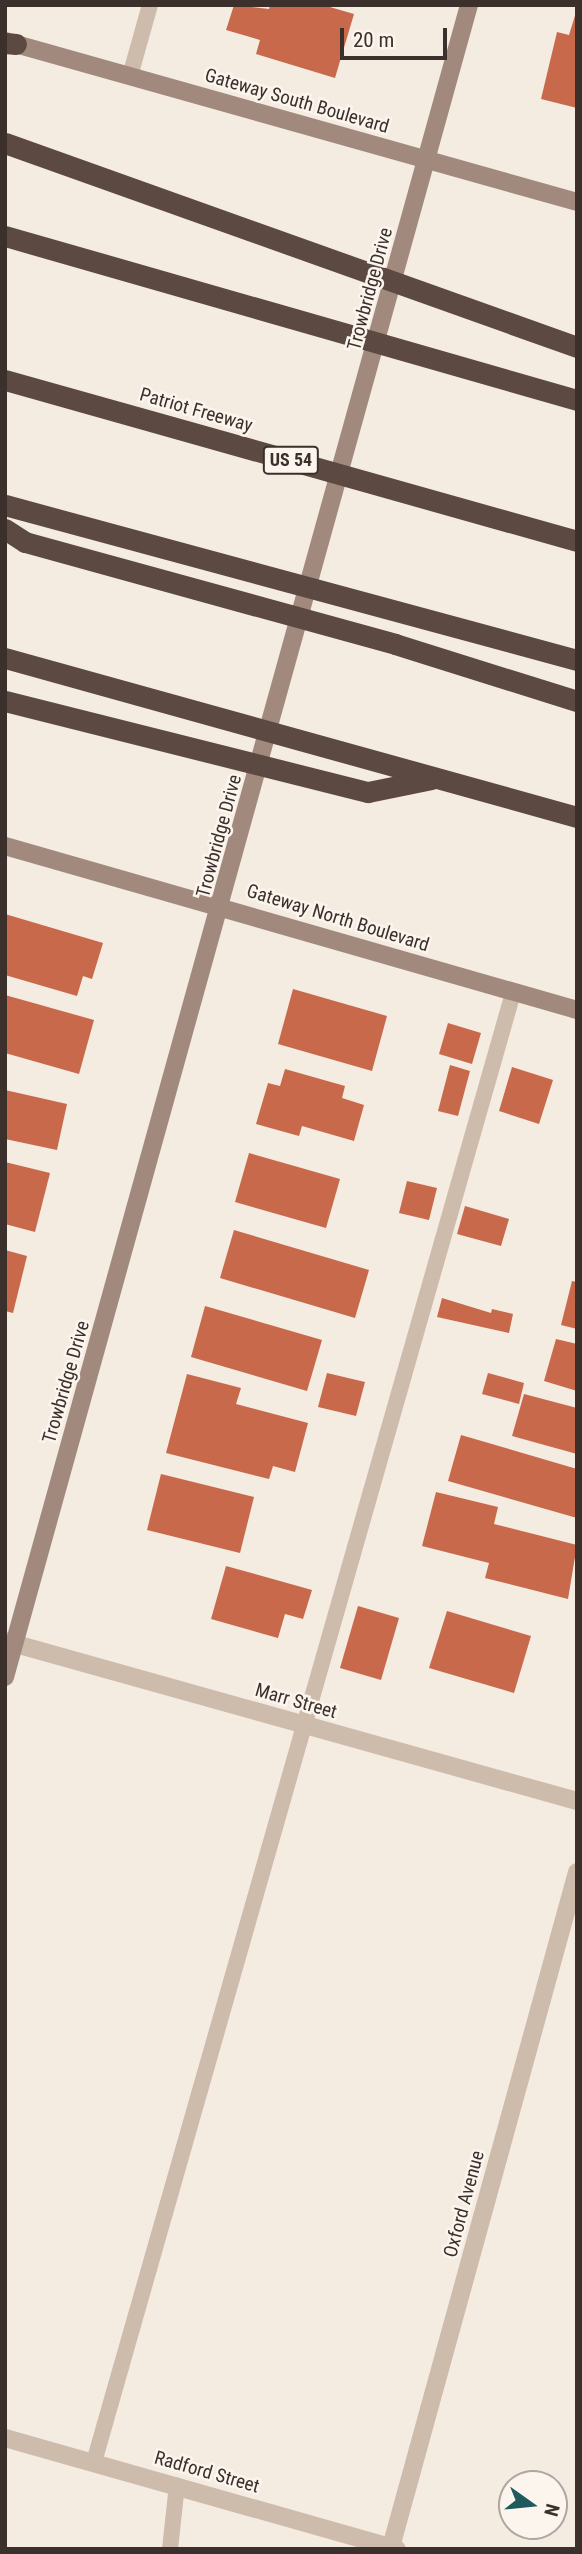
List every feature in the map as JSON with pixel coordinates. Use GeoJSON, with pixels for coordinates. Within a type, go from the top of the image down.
{"type":"FeatureCollection","features":[{"type":"Feature","properties":{"kind":"highway"},"geometry":{"type":"LineString","coordinates":[[5,143],[577,347]]}},
{"type":"Feature","properties":{"kind":"highway"},"geometry":{"type":"LineString","coordinates":[[5,236],[577,400]]}},
{"type":"Feature","properties":{"kind":"highway","name":"Patriot Freeway"},"geometry":{"type":"LineString","coordinates":[[5,380],[577,541]]}},
{"type":"Feature","properties":{"kind":"highway"},"geometry":{"type":"LineString","coordinates":[[5,505],[577,660]]}},
{"type":"Feature","properties":{"kind":"highway"},"geometry":{"type":"LineString","coordinates":[[5,529],[25,542],[395,645],[577,701]]}},
{"type":"Feature","properties":{"kind":"highway"},"geometry":{"type":"LineString","coordinates":[[5,657],[577,817]]}},
{"type":"Feature","properties":{"kind":"highway"},"geometry":{"type":"LineString","coordinates":[[5,701],[368,792],[437,778]]}},
{"type":"Feature","properties":{"kind":"main road","name":"Trowbridge Drive"},"geometry":{"type":"LineString","coordinates":[[5,1677],[10,1643],[239,845],[469,5]]}},
{"type":"Feature","properties":{"kind":"main road","name":"Gateway South Boulevard"},"geometry":{"type":"LineString","coordinates":[[9,43],[577,202]]}},
{"type":"Feature","properties":{"kind":"main road","name":"Gateway North Boulevard"},"geometry":{"type":"LineString","coordinates":[[5,846],[222,905],[577,1010]]}},
{"type":"Feature","properties":{"kind":"street","name":"Marr Street"},"geometry":{"type":"LineString","coordinates":[[10,1643],[577,1801]]}},
{"type":"Feature","properties":{"kind":"street","name":"Oxford Avenue"},"geometry":{"type":"LineString","coordinates":[[394,2548],[577,1872]]}},
{"type":"Feature","properties":{"kind":"street","name":"Radford Street"},"geometry":{"type":"LineString","coordinates":[[5,2438],[394,2548]]}},
{"type":"Feature","properties":{"kind":"lane"},"geometry":{"type":"LineString","coordinates":[[130,76],[149,5]]}},
{"type":"Feature","properties":{"kind":"lane"},"geometry":{"type":"LineString","coordinates":[[94,2462],[513,993]]}},
{"type":"Feature","properties":{"kind":"lane"},"geometry":{"type":"LineString","coordinates":[[170,2549],[177,2486]]}},
{"type":"Feature","properties":{"kind":"building"},"geometry":{"type":"Polygon","coordinates":[[[234,5],[269,9],[270,5],[323,5],[354,14],[335,78],[256,54],[260,40],[226,30],[234,5]]]}},
{"type":"Feature","properties":{"kind":"building"},"geometry":{"type":"Polygon","coordinates":[[[577,9],[577,108],[541,99],[557,32],[569,35],[577,9]]]}},
{"type":"Feature","properties":{"kind":"building"},"geometry":{"type":"Polygon","coordinates":[[[5,914],[103,943],[92,979],[83,976],[77,996],[5,975],[5,914]]]}},
{"type":"Feature","properties":{"kind":"building"},"geometry":{"type":"Polygon","coordinates":[[[293,989],[387,1016],[372,1071],[278,1044],[293,989]]]}},
{"type":"Feature","properties":{"kind":"building"},"geometry":{"type":"Polygon","coordinates":[[[5,995],[94,1020],[79,1074],[5,1053],[5,995]]]}},
{"type":"Feature","properties":{"kind":"building"},"geometry":{"type":"Polygon","coordinates":[[[448,1023],[481,1033],[472,1064],[439,1054],[448,1023]]]}},
{"type":"Feature","properties":{"kind":"building"},"geometry":{"type":"Polygon","coordinates":[[[450,1065],[470,1071],[458,1116],[438,1111],[450,1065]]]}},
{"type":"Feature","properties":{"kind":"building"},"geometry":{"type":"Polygon","coordinates":[[[512,1067],[553,1080],[539,1124],[499,1111],[512,1067]]]}},
{"type":"Feature","properties":{"kind":"building"},"geometry":{"type":"Polygon","coordinates":[[[285,1069],[345,1086],[342,1098],[364,1105],[354,1141],[302,1126],[299,1136],[256,1124],[268,1083],[280,1086],[285,1069]]]}},
{"type":"Feature","properties":{"kind":"building"},"geometry":{"type":"Polygon","coordinates":[[[5,1090],[67,1104],[57,1150],[5,1139],[5,1090]]]}},
{"type":"Feature","properties":{"kind":"building"},"geometry":{"type":"Polygon","coordinates":[[[249,1153],[340,1179],[326,1228],[235,1202],[249,1153]]]}},
{"type":"Feature","properties":{"kind":"building"},"geometry":{"type":"Polygon","coordinates":[[[5,1162],[50,1173],[35,1232],[5,1224],[5,1162]]]}},
{"type":"Feature","properties":{"kind":"building"},"geometry":{"type":"Polygon","coordinates":[[[407,1181],[437,1188],[429,1220],[399,1213],[407,1181]]]}},
{"type":"Feature","properties":{"kind":"building"},"geometry":{"type":"Polygon","coordinates":[[[465,1206],[509,1219],[501,1246],[457,1234],[465,1206]]]}},
{"type":"Feature","properties":{"kind":"building"},"geometry":{"type":"Polygon","coordinates":[[[234,1230],[369,1270],[355,1318],[220,1278],[234,1230]]]}},
{"type":"Feature","properties":{"kind":"building"},"geometry":{"type":"Polygon","coordinates":[[[5,1250],[27,1256],[13,1313],[5,1311],[5,1250]]]}},
{"type":"Feature","properties":{"kind":"building"},"geometry":{"type":"Polygon","coordinates":[[[572,1281],[577,1282],[577,1329],[561,1325],[572,1281]]]}},
{"type":"Feature","properties":{"kind":"building"},"geometry":{"type":"Polygon","coordinates":[[[442,1298],[491,1313],[492,1309],[513,1314],[509,1333],[437,1317],[442,1298]]]}},
{"type":"Feature","properties":{"kind":"building"},"geometry":{"type":"Polygon","coordinates":[[[205,1306],[322,1340],[307,1391],[191,1357],[205,1306]]]}},
{"type":"Feature","properties":{"kind":"building"},"geometry":{"type":"Polygon","coordinates":[[[556,1339],[577,1344],[577,1391],[544,1381],[556,1339]]]}},
{"type":"Feature","properties":{"kind":"building"},"geometry":{"type":"Polygon","coordinates":[[[327,1373],[365,1382],[356,1416],[318,1407],[327,1373]]]}},
{"type":"Feature","properties":{"kind":"building"},"geometry":{"type":"Polygon","coordinates":[[[488,1373],[524,1383],[519,1404],[482,1394],[488,1373]]]}},
{"type":"Feature","properties":{"kind":"building"},"geometry":{"type":"Polygon","coordinates":[[[187,1374],[241,1388],[236,1404],[308,1423],[295,1472],[273,1466],[269,1479],[166,1453],[187,1374]]]}},
{"type":"Feature","properties":{"kind":"building"},"geometry":{"type":"Polygon","coordinates":[[[524,1394],[577,1408],[577,1454],[512,1436],[524,1394]]]}},
{"type":"Feature","properties":{"kind":"building"},"geometry":{"type":"Polygon","coordinates":[[[461,1435],[577,1469],[577,1518],[448,1481],[461,1435]]]}},
{"type":"Feature","properties":{"kind":"building"},"geometry":{"type":"Polygon","coordinates":[[[161,1474],[254,1497],[240,1553],[147,1530],[161,1474]]]}},
{"type":"Feature","properties":{"kind":"building"},"geometry":{"type":"Polygon","coordinates":[[[436,1492],[498,1507],[494,1524],[577,1545],[568,1599],[485,1578],[489,1563],[422,1546],[436,1492]]]}},
{"type":"Feature","properties":{"kind":"building"},"geometry":{"type":"Polygon","coordinates":[[[226,1566],[312,1590],[303,1619],[285,1614],[278,1638],[211,1619],[226,1566]]]}},
{"type":"Feature","properties":{"kind":"building"},"geometry":{"type":"Polygon","coordinates":[[[358,1606],[399,1618],[381,1680],[340,1668],[358,1606]]]}},
{"type":"Feature","properties":{"kind":"building"},"geometry":{"type":"Polygon","coordinates":[[[447,1611],[531,1636],[514,1693],[429,1668],[447,1611]]]}}]}
